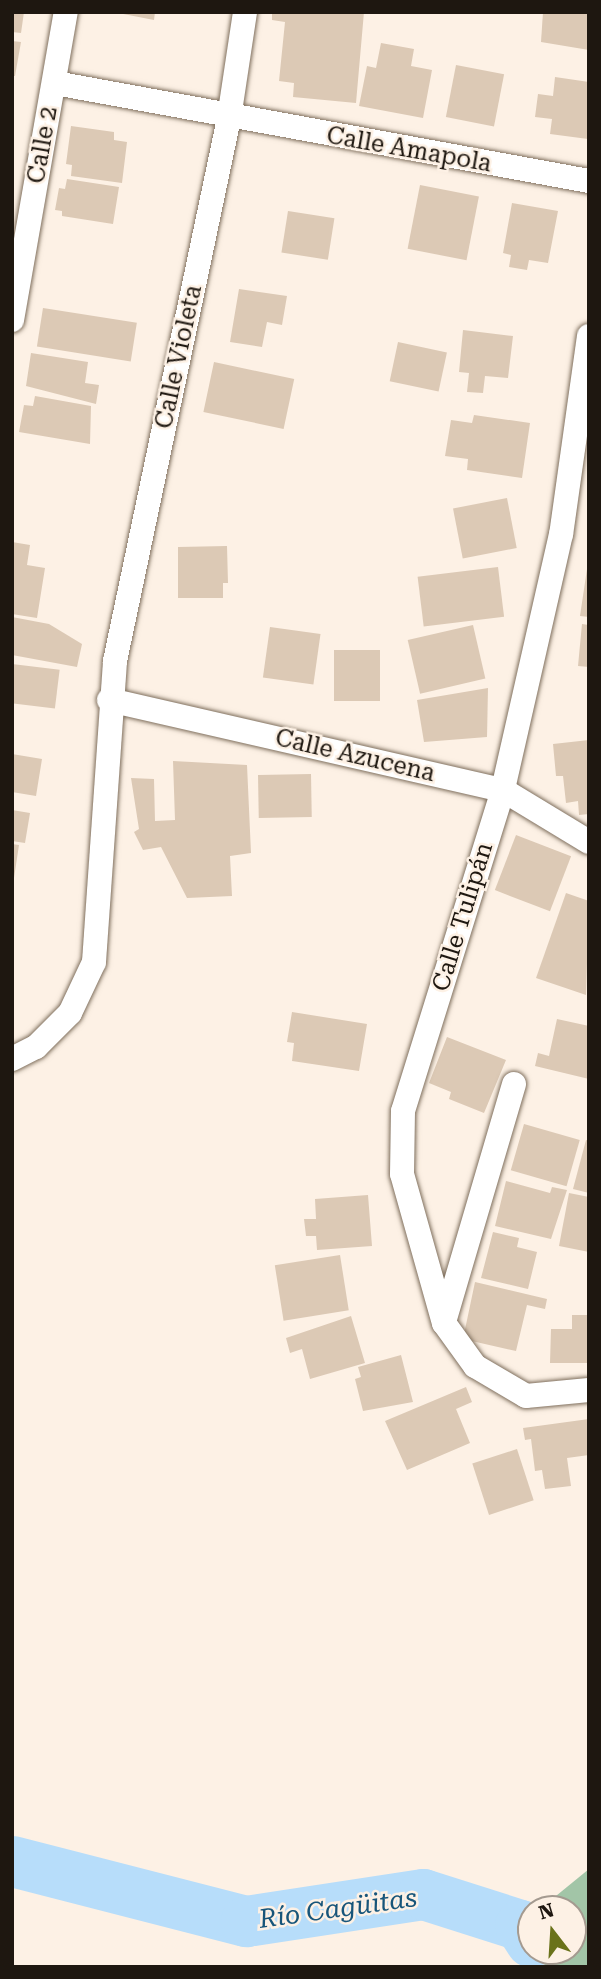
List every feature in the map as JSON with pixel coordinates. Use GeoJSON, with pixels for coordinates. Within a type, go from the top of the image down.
{"type":"FeatureCollection","features":[{"type":"Feature","properties":{"kind":"street","name":"Calle 2"},"geometry":{"type":"LineString","coordinates":[[12,320],[66,12]]}},
{"type":"Feature","properties":{"kind":"street","name":"Calle Violeta"},"geometry":{"type":"LineString","coordinates":[[12,1059],[36,1047],[70,1013],[94,962],[109,701],[229,118],[245,12]]}},
{"type":"Feature","properties":{"kind":"street","name":"Calle Amapola"},"geometry":{"type":"LineString","coordinates":[[55,83],[229,118],[589,181]]}},
{"type":"Feature","properties":{"kind":"street","name":"Calle Tulipán"},"geometry":{"type":"LineString","coordinates":[[589,336],[561,534],[503,790],[403,1111],[402,1174],[444,1322],[475,1366],[526,1396],[589,1390]]}},
{"type":"Feature","properties":{"kind":"street","name":"Calle Azucena"},"geometry":{"type":"LineString","coordinates":[[109,701],[503,790],[589,842]]}},
{"type":"Feature","properties":{"kind":"street"},"geometry":{"type":"LineString","coordinates":[[444,1322],[514,1084]]}},
{"type":"Feature","properties":{"kind":"green space"},"geometry":{"type":"Polygon","coordinates":[[[589,1869],[589,1967],[545,1965],[587,1965],[587,1895],[557,1895],[589,1869]]]}},
{"type":"Feature","properties":{"kind":"building"},"geometry":{"type":"Polygon","coordinates":[[[12,12],[24,12],[21,33],[12,32],[12,12]]]}},
{"type":"Feature","properties":{"kind":"building"},"geometry":{"type":"Polygon","coordinates":[[[113,12],[155,12],[154,20],[113,12]]]}},
{"type":"Feature","properties":{"kind":"building"},"geometry":{"type":"Polygon","coordinates":[[[272,12],[364,12],[356,103],[293,97],[294,83],[279,81],[285,22],[272,20],[272,12]]]}},
{"type":"Feature","properties":{"kind":"building"},"geometry":{"type":"Polygon","coordinates":[[[543,12],[589,12],[589,50],[541,42],[543,12]]]}},
{"type":"Feature","properties":{"kind":"building"},"geometry":{"type":"Polygon","coordinates":[[[12,41],[21,42],[15,76],[12,76],[12,41]]]}},
{"type":"Feature","properties":{"kind":"building"},"geometry":{"type":"Polygon","coordinates":[[[381,43],[414,49],[411,66],[432,70],[423,118],[359,106],[367,66],[376,68],[381,43]]]}},
{"type":"Feature","properties":{"kind":"building"},"geometry":{"type":"Polygon","coordinates":[[[456,65],[504,74],[494,126],[446,117],[456,65]]]}},
{"type":"Feature","properties":{"kind":"building"},"geometry":{"type":"Polygon","coordinates":[[[555,77],[589,82],[588,139],[550,134],[552,119],[535,117],[538,94],[553,96],[555,77]]]}},
{"type":"Feature","properties":{"kind":"building"},"geometry":{"type":"Polygon","coordinates":[[[71,126],[114,132],[114,140],[127,142],[122,183],[71,176],[72,165],[66,164],[71,126]]]}},
{"type":"Feature","properties":{"kind":"building"},"geometry":{"type":"Polygon","coordinates":[[[67,179],[119,187],[113,224],[62,216],[62,211],[55,210],[59,188],[65,189],[67,179]]]}},
{"type":"Feature","properties":{"kind":"building"},"geometry":{"type":"Polygon","coordinates":[[[420,185],[479,196],[466,260],[408,249],[420,185]]]}},
{"type":"Feature","properties":{"kind":"building"},"geometry":{"type":"Polygon","coordinates":[[[512,203],[558,211],[548,263],[529,260],[527,270],[509,267],[511,255],[503,253],[512,203]]]}},
{"type":"Feature","properties":{"kind":"building"},"geometry":{"type":"Polygon","coordinates":[[[288,211],[334,218],[328,260],[281,252],[288,211]]]}},
{"type":"Feature","properties":{"kind":"building"},"geometry":{"type":"Polygon","coordinates":[[[239,289],[287,296],[282,325],[267,322],[262,347],[230,342],[239,289]]]}},
{"type":"Feature","properties":{"kind":"building"},"geometry":{"type":"Polygon","coordinates":[[[43,308],[137,323],[131,361],[37,347],[43,308]]]}},
{"type":"Feature","properties":{"kind":"building"},"geometry":{"type":"Polygon","coordinates":[[[463,330],[513,336],[508,378],[485,376],[483,393],[467,392],[469,373],[459,372],[463,330]]]}},
{"type":"Feature","properties":{"kind":"building"},"geometry":{"type":"Polygon","coordinates":[[[398,342],[447,352],[439,392],[390,381],[398,342]]]}},
{"type":"Feature","properties":{"kind":"building"},"geometry":{"type":"Polygon","coordinates":[[[31,353],[88,362],[85,383],[99,385],[96,404],[26,386],[31,353]]]}},
{"type":"Feature","properties":{"kind":"building"},"geometry":{"type":"Polygon","coordinates":[[[214,362],[294,379],[284,429],[203,412],[214,362]]]}},
{"type":"Feature","properties":{"kind":"building"},"geometry":{"type":"Polygon","coordinates":[[[35,396],[91,406],[90,444],[19,432],[24,405],[33,406],[35,396]]]}},
{"type":"Feature","properties":{"kind":"building"},"geometry":{"type":"Polygon","coordinates":[[[474,415],[530,423],[522,478],[467,470],[468,459],[445,456],[451,420],[472,423],[474,415]]]}},
{"type":"Feature","properties":{"kind":"building"},"geometry":{"type":"Polygon","coordinates":[[[507,498],[517,548],[463,559],[453,508],[507,498]]]}},
{"type":"Feature","properties":{"kind":"building"},"geometry":{"type":"Polygon","coordinates":[[[12,542],[30,545],[27,565],[45,568],[37,618],[12,614],[12,542]]]}},
{"type":"Feature","properties":{"kind":"building"},"geometry":{"type":"Polygon","coordinates":[[[227,546],[228,583],[223,583],[223,598],[178,598],[178,547],[227,546]]]}},
{"type":"Feature","properties":{"kind":"building"},"geometry":{"type":"Polygon","coordinates":[[[498,567],[504,617],[424,626],[418,577],[498,567]]]}},
{"type":"Feature","properties":{"kind":"building"},"geometry":{"type":"Polygon","coordinates":[[[587,569],[589,570],[589,617],[580,616],[587,569]]]}},
{"type":"Feature","properties":{"kind":"building"},"geometry":{"type":"Polygon","coordinates":[[[12,617],[49,624],[82,644],[77,667],[12,655],[12,617]]]}},
{"type":"Feature","properties":{"kind":"building"},"geometry":{"type":"Polygon","coordinates":[[[582,624],[589,625],[589,667],[578,666],[582,624]]]}},
{"type":"Feature","properties":{"kind":"building"},"geometry":{"type":"Polygon","coordinates":[[[473,625],[485,679],[420,694],[408,640],[473,625]]]}},
{"type":"Feature","properties":{"kind":"building"},"geometry":{"type":"Polygon","coordinates":[[[270,627],[321,634],[313,685],[263,678],[270,627]]]}},
{"type":"Feature","properties":{"kind":"building"},"geometry":{"type":"Polygon","coordinates":[[[334,650],[380,650],[380,701],[334,701],[334,650]]]}},
{"type":"Feature","properties":{"kind":"building"},"geometry":{"type":"Polygon","coordinates":[[[12,664],[60,670],[55,709],[12,703],[12,664]]]}},
{"type":"Feature","properties":{"kind":"building"},"geometry":{"type":"Polygon","coordinates":[[[488,688],[487,737],[424,742],[417,700],[488,688]]]}},
{"type":"Feature","properties":{"kind":"building"},"geometry":{"type":"Polygon","coordinates":[[[589,740],[589,814],[579,815],[578,801],[566,803],[563,776],[556,776],[553,744],[589,740]]]}},
{"type":"Feature","properties":{"kind":"building"},"geometry":{"type":"Polygon","coordinates":[[[12,754],[42,759],[36,796],[12,792],[12,754]]]}},
{"type":"Feature","properties":{"kind":"building"},"geometry":{"type":"Polygon","coordinates":[[[173,761],[247,765],[251,853],[230,856],[232,896],[187,898],[161,847],[143,850],[134,832],[139,829],[131,778],[154,779],[155,821],[175,820],[173,761]]]}},
{"type":"Feature","properties":{"kind":"building"},"geometry":{"type":"Polygon","coordinates":[[[311,774],[312,817],[259,818],[258,775],[311,774]]]}},
{"type":"Feature","properties":{"kind":"building"},"geometry":{"type":"Polygon","coordinates":[[[12,810],[30,813],[25,843],[12,841],[12,810]]]}},
{"type":"Feature","properties":{"kind":"building"},"geometry":{"type":"Polygon","coordinates":[[[516,835],[571,856],[550,911],[495,890],[516,835]]]}},
{"type":"Feature","properties":{"kind":"building"},"geometry":{"type":"Polygon","coordinates":[[[12,844],[19,845],[14,878],[12,878],[12,844]]]}},
{"type":"Feature","properties":{"kind":"building"},"geometry":{"type":"Polygon","coordinates":[[[566,893],[589,901],[586,995],[536,978],[566,893]]]}},
{"type":"Feature","properties":{"kind":"building"},"geometry":{"type":"Polygon","coordinates":[[[292,1012],[367,1024],[359,1071],[292,1061],[294,1043],[287,1042],[292,1012]]]}},
{"type":"Feature","properties":{"kind":"building"},"geometry":{"type":"Polygon","coordinates":[[[557,1019],[589,1026],[589,1079],[535,1066],[538,1053],[549,1056],[557,1019]]]}},
{"type":"Feature","properties":{"kind":"building"},"geometry":{"type":"Polygon","coordinates":[[[447,1037],[506,1060],[484,1113],[449,1099],[451,1092],[429,1083],[447,1037]]]}},
{"type":"Feature","properties":{"kind":"building"},"geometry":{"type":"Polygon","coordinates":[[[524,1124],[580,1140],[567,1186],[511,1170],[524,1124]]]}},
{"type":"Feature","properties":{"kind":"building"},"geometry":{"type":"Polygon","coordinates":[[[586,1140],[589,1141],[589,1193],[573,1189],[586,1140]]]}},
{"type":"Feature","properties":{"kind":"building"},"geometry":{"type":"Polygon","coordinates":[[[506,1181],[550,1193],[552,1187],[567,1190],[551,1239],[495,1226],[506,1181]]]}},
{"type":"Feature","properties":{"kind":"building"},"geometry":{"type":"Polygon","coordinates":[[[569,1193],[589,1197],[589,1252],[559,1246],[569,1193]]]}},
{"type":"Feature","properties":{"kind":"building"},"geometry":{"type":"Polygon","coordinates":[[[368,1195],[372,1246],[317,1250],[316,1236],[306,1236],[304,1219],[316,1219],[315,1199],[368,1195]]]}},
{"type":"Feature","properties":{"kind":"building"},"geometry":{"type":"Polygon","coordinates":[[[493,1232],[519,1238],[517,1247],[537,1252],[528,1289],[481,1278],[493,1232]]]}},
{"type":"Feature","properties":{"kind":"building"},"geometry":{"type":"Polygon","coordinates":[[[340,1255],[349,1310],[284,1321],[275,1265],[340,1255]]]}},
{"type":"Feature","properties":{"kind":"building"},"geometry":{"type":"Polygon","coordinates":[[[475,1282],[547,1299],[545,1309],[527,1305],[516,1351],[463,1339],[475,1282]]]}},
{"type":"Feature","properties":{"kind":"building"},"geometry":{"type":"Polygon","coordinates":[[[572,1315],[589,1315],[589,1363],[550,1363],[551,1329],[572,1329],[572,1315]]]}},
{"type":"Feature","properties":{"kind":"building"},"geometry":{"type":"Polygon","coordinates":[[[351,1316],[365,1363],[310,1379],[302,1349],[290,1353],[286,1338],[351,1316]]]}},
{"type":"Feature","properties":{"kind":"building"},"geometry":{"type":"Polygon","coordinates":[[[401,1355],[413,1402],[363,1411],[355,1379],[361,1377],[358,1367],[401,1355]]]}},
{"type":"Feature","properties":{"kind":"building"},"geometry":{"type":"Polygon","coordinates":[[[466,1387],[472,1402],[456,1409],[470,1443],[407,1470],[385,1421],[466,1387]]]}},
{"type":"Feature","properties":{"kind":"building"},"geometry":{"type":"Polygon","coordinates":[[[589,1419],[589,1455],[567,1458],[571,1486],[545,1489],[542,1470],[535,1471],[531,1439],[525,1440],[523,1428],[589,1419]]]}},
{"type":"Feature","properties":{"kind":"building"},"geometry":{"type":"Polygon","coordinates":[[[517,1449],[534,1500],[489,1515],[472,1464],[517,1449]]]}},
{"type":"Feature","properties":{"kind":"waterway","name":"Río Cagüitas"},"geometry":{"type":"LineString","coordinates":[[12,1861],[246,1921],[423,1894],[517,1924]]}}]}
